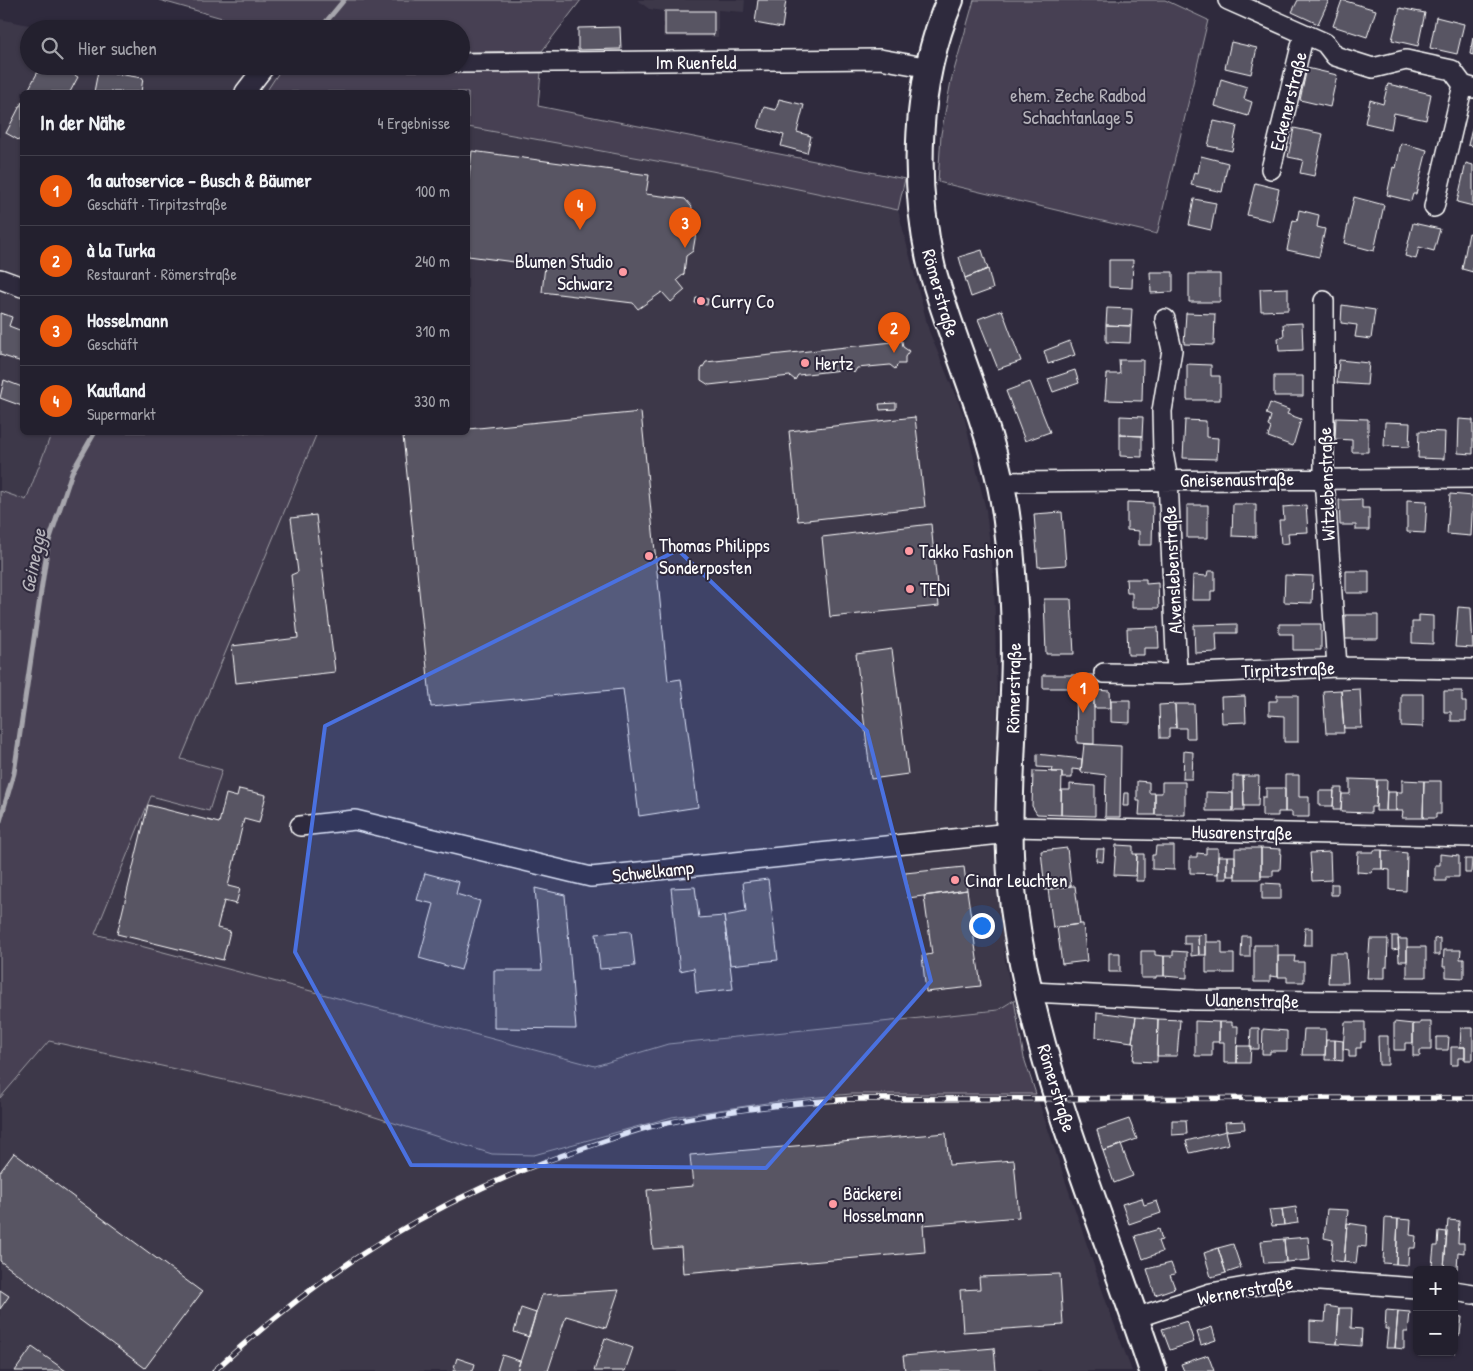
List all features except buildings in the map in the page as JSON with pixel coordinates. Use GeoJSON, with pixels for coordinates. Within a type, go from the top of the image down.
{"type":"FeatureCollection","features":[{"type":"Feature","properties":{"kind":"main road","name":"Römerstraße"},"geometry":{"type":"LineString","coordinates":[[950,0],[941,21],[930,68],[921,129],[920,155],[927,245],[941,300],[1000,482],[1014,592],[1010,830],[1014,909],[1031,992],[1059,1098],[1153,1371]]}},
{"type":"Feature","properties":{"kind":"street","name":"Eckenerstraße"},"geometry":{"type":"LineString","coordinates":[[1228,0],[1325,43],[1336,56],[1373,68],[1406,60],[1452,70],[1468,86],[1434,207]]}},
{"type":"Feature","properties":{"kind":"street","name":"Eckenerstraße"},"geometry":{"type":"LineString","coordinates":[[1271,169],[1304,34]]}},
{"type":"Feature","properties":{"kind":"street","name":"Im Ruenfeld"},"geometry":{"type":"LineString","coordinates":[[470,63],[880,59],[930,68]]}},
{"type":"Feature","properties":{"kind":"street"},"geometry":{"type":"LineString","coordinates":[[247,90],[258,75]]}},
{"type":"Feature","properties":{"kind":"street"},"geometry":{"type":"LineString","coordinates":[[0,279],[20,286]]}},
{"type":"Feature","properties":{"kind":"street","name":"Witzlebenstraße"},"geometry":{"type":"LineString","coordinates":[[1324,301],[1324,478],[1337,667]]}},
{"type":"Feature","properties":{"kind":"street","name":"Alvenslebenstraße"},"geometry":{"type":"LineString","coordinates":[[1165,319],[1172,350],[1162,411],[1163,452],[1168,480],[1177,674]]}},
{"type":"Feature","properties":{"kind":"street","name":"Gneisenaustraße"},"geometry":{"type":"LineString","coordinates":[[1000,482],[1473,478]]}},
{"type":"Feature","properties":{"kind":"street","name":"Tirpitzstraße"},"geometry":{"type":"LineString","coordinates":[[1104,673],[1177,674],[1337,667],[1473,669]]}},
{"type":"Feature","properties":{"kind":"street","name":"Schwelkamp"},"geometry":{"type":"LineString","coordinates":[[300,826],[355,820],[591,877],[1010,830]]}},
{"type":"Feature","properties":{"kind":"street","name":"Husarenstraße"},"geometry":{"type":"LineString","coordinates":[[1010,830],[1473,837]]}},
{"type":"Feature","properties":{"kind":"street","name":"Ulanenstraße"},"geometry":{"type":"LineString","coordinates":[[1031,992],[1196,1000],[1473,1002]]}},
{"type":"Feature","properties":{"kind":"street","name":"Wernerstraße"},"geometry":{"type":"LineString","coordinates":[[1135,1318],[1211,1293],[1292,1279],[1413,1288]]}},
{"type":"Feature","properties":{"kind":"street"},"geometry":{"type":"LineString","coordinates":[[1458,1292],[1473,1294]]}},
{"type":"Feature","properties":{"kind":"highlighted area"},"geometry":{"type":"Polygon","coordinates":[[[678,550],[867,731],[931,981],[766,1168],[411,1165],[295,952],[325,726],[678,550]]]}},
{"type":"Feature","properties":{"kind":"shaded area"},"geometry":{"type":"Polygon","coordinates":[[[637,0],[745,0],[744,12],[718,10],[718,37],[663,37],[663,11],[649,9],[637,0]]]}},
{"type":"Feature","properties":{"kind":"shaded area"},"geometry":{"type":"Polygon","coordinates":[[[0,19],[20,23],[20,75],[268,75],[277,77],[267,90],[20,90],[20,435],[51,435],[25,500],[0,491],[0,19]]]}},
{"type":"Feature","properties":{"kind":"shaded area"},"geometry":{"type":"Polygon","coordinates":[[[470,127],[712,171],[898,210],[929,331],[964,416],[986,510],[994,580],[998,735],[995,846],[1005,960],[1024,1058],[1109,1310],[1132,1371],[0,1371],[0,1098],[17,1076],[94,934],[300,435],[470,435],[470,127]]]}},
{"type":"Feature","properties":{"kind":"green space"},"geometry":{"type":"Polygon","coordinates":[[[159,0],[581,0],[542,51],[470,52],[470,20],[229,20],[159,0]]]}},
{"type":"Feature","properties":{"kind":"green space","name":"ehem. Zeche Radbod Schachtanlage 5"},"geometry":{"type":"Polygon","coordinates":[[[974,0],[1165,0],[1208,20],[1157,234],[938,182],[941,134],[951,81],[974,0]]]}},
{"type":"Feature","properties":{"kind":"green space"},"geometry":{"type":"Polygon","coordinates":[[[470,72],[541,72],[538,106],[905,179],[898,210],[712,171],[470,127],[470,90],[267,90],[277,75],[470,75],[470,72]]]}},
{"type":"Feature","properties":{"kind":"green space"},"geometry":{"type":"Polygon","coordinates":[[[51,435],[316,435],[181,759],[222,770],[209,811],[151,796],[95,934],[595,1066],[668,1044],[998,1010],[1014,1000],[1024,1058],[1036,1094],[851,1094],[787,1100],[672,1117],[534,1155],[492,1154],[337,1105],[49,1041],[0,1098],[0,491],[26,500],[51,435]]]}},
{"type":"Feature","properties":{"kind":"waterway","name":"Geinegge"},"geometry":{"type":"LineString","coordinates":[[327,20],[344,0]]}},
{"type":"Feature","properties":{"kind":"waterway","name":"Geinegge"},"geometry":{"type":"LineString","coordinates":[[0,821],[14,773],[48,544],[72,472],[93,435]]}},
{"type":"Feature","properties":{"kind":"railway"},"geometry":{"type":"LineString","coordinates":[[214,1371],[298,1299],[387,1238],[433,1212],[481,1188],[531,1167],[657,1125],[754,1108],[852,1099],[1473,1098]]}},
{"type":"Feature","properties":{"kind":"place","name":"Kaufland"},"geometry":{"type":"Point","coordinates":[580,230]}},
{"type":"Feature","properties":{"kind":"place","name":"Hosselmann"},"geometry":{"type":"Point","coordinates":[685,248]}},
{"type":"Feature","properties":{"kind":"place","name":"Blumen Studio Schwarz"},"geometry":{"type":"Point","coordinates":[623,272]}},
{"type":"Feature","properties":{"kind":"place","name":"Curry Co"},"geometry":{"type":"Point","coordinates":[701,301]}},
{"type":"Feature","properties":{"kind":"place","name":"à la Turka"},"geometry":{"type":"Point","coordinates":[894,353]}},
{"type":"Feature","properties":{"kind":"place","name":"Hertz"},"geometry":{"type":"Point","coordinates":[805,363]}},
{"type":"Feature","properties":{"kind":"place","name":"Takko Fashion"},"geometry":{"type":"Point","coordinates":[909,551]}},
{"type":"Feature","properties":{"kind":"place","name":"Thomas Philipps Sonderposten"},"geometry":{"type":"Point","coordinates":[649,556]}},
{"type":"Feature","properties":{"kind":"place","name":"TEDi"},"geometry":{"type":"Point","coordinates":[910,589]}},
{"type":"Feature","properties":{"kind":"place","name":"1a autoservice - Busch & Bäumer"},"geometry":{"type":"Point","coordinates":[1083,713]}},
{"type":"Feature","properties":{"kind":"place","name":"Cinar Leuchten"},"geometry":{"type":"Point","coordinates":[955,880]}},
{"type":"Feature","properties":{"kind":"place","name":"Bäckerei Hosselmann"},"geometry":{"type":"Point","coordinates":[833,1204]}}]}
